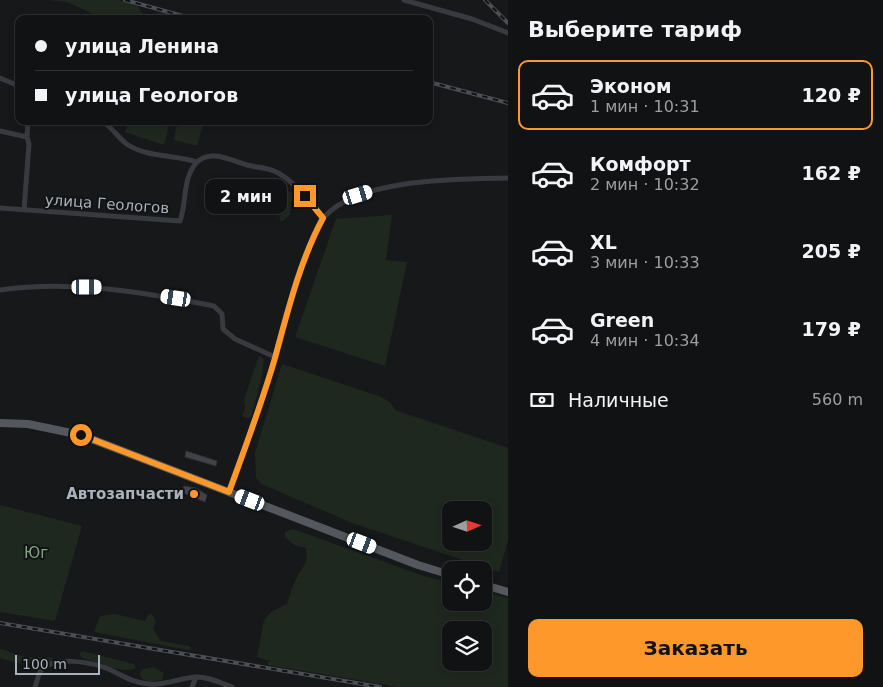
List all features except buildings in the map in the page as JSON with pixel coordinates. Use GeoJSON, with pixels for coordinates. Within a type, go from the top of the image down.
{"type":"FeatureCollection","features":[{"type":"Feature","properties":{"kind":"main road"},"geometry":{"type":"LineString","coordinates":[[0,423],[28,424],[81,435],[418,565],[442,572]]}},
{"type":"Feature","properties":{"kind":"main road"},"geometry":{"type":"LineString","coordinates":[[492,587],[508,592]]}},
{"type":"Feature","properties":{"kind":"street"},"geometry":{"type":"LineString","coordinates":[[404,0],[472,19],[508,33]]}},
{"type":"Feature","properties":{"kind":"street"},"geometry":{"type":"LineString","coordinates":[[0,78],[15,84]]}},
{"type":"Feature","properties":{"kind":"street"},"geometry":{"type":"LineString","coordinates":[[24,210],[29,144],[27,137],[28,125]]}},
{"type":"Feature","properties":{"kind":"street"},"geometry":{"type":"LineString","coordinates":[[108,125],[126,144],[137,150],[197,162],[207,157],[215,156],[247,165],[267,167],[288,180],[323,218]]}},
{"type":"Feature","properties":{"kind":"street"},"geometry":{"type":"LineString","coordinates":[[0,131],[27,137]]}},
{"type":"Feature","properties":{"kind":"street","name":"улица Геологов"},"geometry":{"type":"LineString","coordinates":[[0,208],[180,221],[183,212],[186,180],[197,162]]}},
{"type":"Feature","properties":{"kind":"street"},"geometry":{"type":"LineString","coordinates":[[229,492],[275,357],[307,250],[323,218],[358,195],[375,190],[428,182],[508,178]]}},
{"type":"Feature","properties":{"kind":"street"},"geometry":{"type":"LineString","coordinates":[[0,290],[23,286],[107,288],[214,306],[222,314],[223,329],[235,339],[275,357]]}},
{"type":"Feature","properties":{"kind":"street"},"geometry":{"type":"LineString","coordinates":[[35,687],[40,673],[45,668],[66,661],[99,666],[136,682],[151,685],[196,676],[232,687]]}},
{"type":"Feature","properties":{"kind":"street"},"geometry":{"type":"LineString","coordinates":[[192,687],[196,676]]}},
{"type":"Feature","properties":{"kind":"green space"},"geometry":{"type":"Polygon","coordinates":[[[50,0],[118,0],[137,5],[143,15],[94,15],[67,2],[50,0]]]}},
{"type":"Feature","properties":{"kind":"green space"},"geometry":{"type":"Polygon","coordinates":[[[161,12],[172,15],[148,15],[161,12]]]}},
{"type":"Feature","properties":{"kind":"green space"},"geometry":{"type":"Polygon","coordinates":[[[128,125],[167,125],[168,131],[164,145],[125,132],[128,125]]]}},
{"type":"Feature","properties":{"kind":"green space"},"geometry":{"type":"Polygon","coordinates":[[[203,125],[197,146],[174,140],[176,127],[203,125]]]}},
{"type":"Feature","properties":{"kind":"green space"},"geometry":{"type":"Polygon","coordinates":[[[286,190],[292,193],[290,214],[283,221],[280,221],[279,212],[271,209],[273,200],[282,197],[286,190]]]}},
{"type":"Feature","properties":{"kind":"green space"},"geometry":{"type":"Polygon","coordinates":[[[392,215],[386,260],[407,262],[385,366],[295,337],[336,219],[392,215]]]}},
{"type":"Feature","properties":{"kind":"green space"},"geometry":{"type":"Polygon","coordinates":[[[259,356],[264,359],[262,376],[251,417],[248,418],[242,416],[245,408],[244,399],[259,356]]]}},
{"type":"Feature","properties":{"kind":"green space"},"geometry":{"type":"Polygon","coordinates":[[[282,364],[381,397],[390,402],[395,410],[508,448],[508,540],[499,572],[492,570],[492,561],[466,561],[355,524],[261,484],[256,478],[255,453],[282,364]]]}},
{"type":"Feature","properties":{"kind":"green space","name":"Юг"},"geometry":{"type":"Polygon","coordinates":[[[0,505],[82,526],[55,621],[0,612],[0,505]]]}},
{"type":"Feature","properties":{"kind":"green space"},"geometry":{"type":"Polygon","coordinates":[[[293,529],[421,575],[442,581],[442,611],[492,611],[492,594],[508,598],[508,687],[398,687],[268,665],[268,662],[271,660],[257,657],[264,620],[271,612],[287,604],[294,583],[307,560],[306,548],[294,545],[285,537],[285,532],[293,529]]]}},
{"type":"Feature","properties":{"kind":"green space"},"geometry":{"type":"Polygon","coordinates":[[[115,614],[145,621],[148,615],[152,614],[156,621],[153,629],[161,641],[192,648],[188,650],[94,632],[100,616],[115,614]]]}},
{"type":"Feature","properties":{"kind":"green space"},"geometry":{"type":"Polygon","coordinates":[[[0,649],[25,657],[49,657],[58,660],[37,666],[22,664],[0,658],[0,649]]]}},
{"type":"Feature","properties":{"kind":"green space"},"geometry":{"type":"Polygon","coordinates":[[[82,651],[134,664],[136,668],[131,670],[117,669],[82,658],[79,654],[82,651]]]}},
{"type":"Feature","properties":{"kind":"green space"},"geometry":{"type":"Polygon","coordinates":[[[153,667],[164,673],[162,680],[151,682],[142,679],[140,675],[141,670],[153,667]]]}},
{"type":"Feature","properties":{"kind":"railway"},"geometry":{"type":"LineString","coordinates":[[125,0],[179,15]]}},
{"type":"Feature","properties":{"kind":"railway"},"geometry":{"type":"LineString","coordinates":[[485,0],[508,23]]}},
{"type":"Feature","properties":{"kind":"railway"},"geometry":{"type":"LineString","coordinates":[[433,83],[508,103]]}},
{"type":"Feature","properties":{"kind":"railway"},"geometry":{"type":"LineString","coordinates":[[0,623],[380,687]]}},
{"type":"Feature","properties":{"kind":"place","name":"Автозапчасти"},"geometry":{"type":"Point","coordinates":[194,494]}},
{"type":"Feature","properties":{"kind":"route"},"geometry":{"type":"LineString","coordinates":[[81,435],[229,492],[274,359],[307,250],[323,218],[305,196]]}}]}
